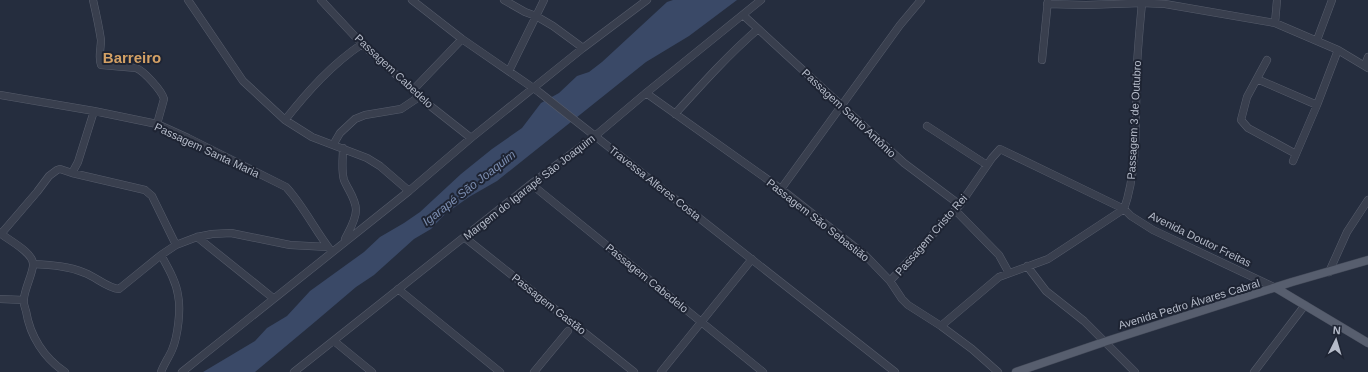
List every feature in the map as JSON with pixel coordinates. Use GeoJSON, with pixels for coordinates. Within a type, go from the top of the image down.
{"type":"FeatureCollection","features":[{"type":"Feature","properties":{"kind":"main road","name":"Avenida Pedro Álvares Cabral"},"geometry":{"type":"LineString","coordinates":[[1016,372],[1104,342],[1368,260]]}},
{"type":"Feature","properties":{"kind":"main road","name":"Avenida Doutor Freitas"},"geometry":{"type":"LineString","coordinates":[[1276,288],[1368,343]]}},
{"type":"Feature","properties":{"kind":"street"},"geometry":{"type":"LineString","coordinates":[[93,0],[101,42],[101,65],[136,68],[148,78],[158,89],[164,99],[157,124]]}},
{"type":"Feature","properties":{"kind":"street"},"geometry":{"type":"LineString","coordinates":[[188,0],[243,81],[285,120],[312,137],[343,148],[380,166],[408,191]]}},
{"type":"Feature","properties":{"kind":"street","name":"Passagem Cabedelo"},"geometry":{"type":"LineString","coordinates":[[321,0],[362,44],[419,97],[471,138]]}},
{"type":"Feature","properties":{"kind":"street","name":"Travessa Alferes Costa"},"geometry":{"type":"LineString","coordinates":[[412,0],[462,39],[537,90],[895,372]]}},
{"type":"Feature","properties":{"kind":"street"},"geometry":{"type":"LineString","coordinates":[[504,0],[553,26],[583,48]]}},
{"type":"Feature","properties":{"kind":"street"},"geometry":{"type":"LineString","coordinates":[[509,71],[544,0]]}},
{"type":"Feature","properties":{"kind":"street"},"geometry":{"type":"LineString","coordinates":[[182,372],[273,298],[330,249],[344,241],[408,191],[471,138],[537,90],[583,48],[647,0]]}},
{"type":"Feature","properties":{"kind":"street","name":"Margem do Igarapé São Joaquim"},"geometry":{"type":"LineString","coordinates":[[294,372],[761,0]]}},
{"type":"Feature","properties":{"kind":"street"},"geometry":{"type":"LineString","coordinates":[[782,189],[900,25],[920,0]]}},
{"type":"Feature","properties":{"kind":"street"},"geometry":{"type":"LineString","coordinates":[[1275,23],[1277,0]]}},
{"type":"Feature","properties":{"kind":"street"},"geometry":{"type":"LineString","coordinates":[[1317,40],[1332,0]]}},
{"type":"Feature","properties":{"kind":"street"},"geometry":{"type":"LineString","coordinates":[[1042,60],[1047,2],[1086,5],[1142,3],[1165,4],[1275,23],[1317,40],[1366,66],[1368,56]]}},
{"type":"Feature","properties":{"kind":"street","name":"Passagem 3 de Outubro"},"geometry":{"type":"LineString","coordinates":[[1124,208],[1128,196],[1133,163],[1139,34],[1142,3]]}},
{"type":"Feature","properties":{"kind":"street","name":"Passagem Santo Antônio"},"geometry":{"type":"LineString","coordinates":[[743,15],[904,163],[958,208],[999,255],[1009,273]]}},
{"type":"Feature","properties":{"kind":"street"},"geometry":{"type":"LineString","coordinates":[[675,114],[737,47],[758,29]]}},
{"type":"Feature","properties":{"kind":"street"},"geometry":{"type":"LineString","coordinates":[[413,90],[462,39]]}},
{"type":"Feature","properties":{"kind":"street"},"geometry":{"type":"LineString","coordinates":[[285,120],[316,83],[362,44]]}},
{"type":"Feature","properties":{"kind":"street"},"geometry":{"type":"LineString","coordinates":[[1268,60],[1243,107],[1240,120],[1245,125],[1294,157],[1317,106],[1338,50]]}},
{"type":"Feature","properties":{"kind":"street"},"geometry":{"type":"LineString","coordinates":[[1257,79],[1317,106]]}},
{"type":"Feature","properties":{"kind":"street","name":"Passagem São Sebastião"},"geometry":{"type":"LineString","coordinates":[[646,93],[782,189],[865,255],[890,281],[908,305],[941,326],[998,372]]}},
{"type":"Feature","properties":{"kind":"street","name":"Passagem Santa Maria"},"geometry":{"type":"LineString","coordinates":[[0,95],[94,111],[157,124],[188,138],[286,188],[293,194],[330,249]]}},
{"type":"Feature","properties":{"kind":"street"},"geometry":{"type":"LineString","coordinates":[[333,145],[340,133],[355,119],[376,112],[401,109],[419,97]]}},
{"type":"Feature","properties":{"kind":"street"},"geometry":{"type":"LineString","coordinates":[[72,173],[80,155],[94,111]]}},
{"type":"Feature","properties":{"kind":"street"},"geometry":{"type":"LineString","coordinates":[[927,126],[987,165]]}},
{"type":"Feature","properties":{"kind":"street"},"geometry":{"type":"LineString","coordinates":[[343,148],[342,167],[344,180],[355,202],[356,210],[344,241]]}},
{"type":"Feature","properties":{"kind":"street","name":"Avenida Doutor Freitas"},"geometry":{"type":"LineString","coordinates":[[1000,149],[1124,208],[1131,216],[1153,230],[1276,288]]}},
{"type":"Feature","properties":{"kind":"street","name":"Passagem Cristo Rei"},"geometry":{"type":"LineString","coordinates":[[890,281],[958,208],[987,165],[1000,149]]}},
{"type":"Feature","properties":{"kind":"street"},"geometry":{"type":"LineString","coordinates":[[65,372],[50,360],[34,338],[29,326],[24,300],[33,264],[25,251],[1,233],[53,172],[60,169],[145,190],[152,196],[176,245]]}},
{"type":"Feature","properties":{"kind":"street","name":"Passagem Cabedelo"},"geometry":{"type":"LineString","coordinates":[[531,184],[763,372]]}},
{"type":"Feature","properties":{"kind":"street"},"geometry":{"type":"LineString","coordinates":[[1329,272],[1347,232],[1368,200]]}},
{"type":"Feature","properties":{"kind":"street"},"geometry":{"type":"LineString","coordinates":[[941,326],[1000,276],[1048,259],[1124,208]]}},
{"type":"Feature","properties":{"kind":"street"},"geometry":{"type":"LineString","coordinates":[[33,264],[54,265],[77,270],[88,274],[113,288],[119,289],[161,255],[176,245],[197,237],[212,234],[231,233],[290,245],[330,249]]}},
{"type":"Feature","properties":{"kind":"street"},"geometry":{"type":"LineString","coordinates":[[197,237],[273,298]]}},
{"type":"Feature","properties":{"kind":"street","name":"Passagem Gastão"},"geometry":{"type":"LineString","coordinates":[[464,237],[634,372]]}},
{"type":"Feature","properties":{"kind":"street"},"geometry":{"type":"LineString","coordinates":[[161,255],[171,274],[178,295],[179,304],[175,340],[161,372]]}},
{"type":"Feature","properties":{"kind":"street"},"geometry":{"type":"LineString","coordinates":[[661,372],[752,259]]}},
{"type":"Feature","properties":{"kind":"street"},"geometry":{"type":"LineString","coordinates":[[1027,266],[1046,291],[1084,321],[1136,372]]}},
{"type":"Feature","properties":{"kind":"street"},"geometry":{"type":"LineString","coordinates":[[398,289],[500,372]]}},
{"type":"Feature","properties":{"kind":"street"},"geometry":{"type":"LineString","coordinates":[[0,299],[24,300]]}},
{"type":"Feature","properties":{"kind":"street"},"geometry":{"type":"LineString","coordinates":[[1254,372],[1305,305]]}},
{"type":"Feature","properties":{"kind":"street"},"geometry":{"type":"LineString","coordinates":[[534,372],[568,331]]}},
{"type":"Feature","properties":{"kind":"street"},"geometry":{"type":"LineString","coordinates":[[334,341],[372,372]]}},
{"type":"Feature","properties":{"kind":"water","name":"Igarapé São Joaquim"},"geometry":{"type":"Polygon","coordinates":[[[673,0],[737,0],[689,36],[646,62],[497,181],[469,197],[445,214],[431,229],[414,239],[374,275],[356,287],[255,372],[203,372],[255,341],[267,328],[287,316],[310,291],[364,252],[380,237],[420,212],[461,174],[492,149],[522,128],[541,103],[559,93],[577,76],[589,72],[602,62],[667,2],[673,0]]]}},
{"type":"Feature","properties":{"kind":"district","name":"Barreiro"},"geometry":{"type":"Point","coordinates":[132,58]}}]}
